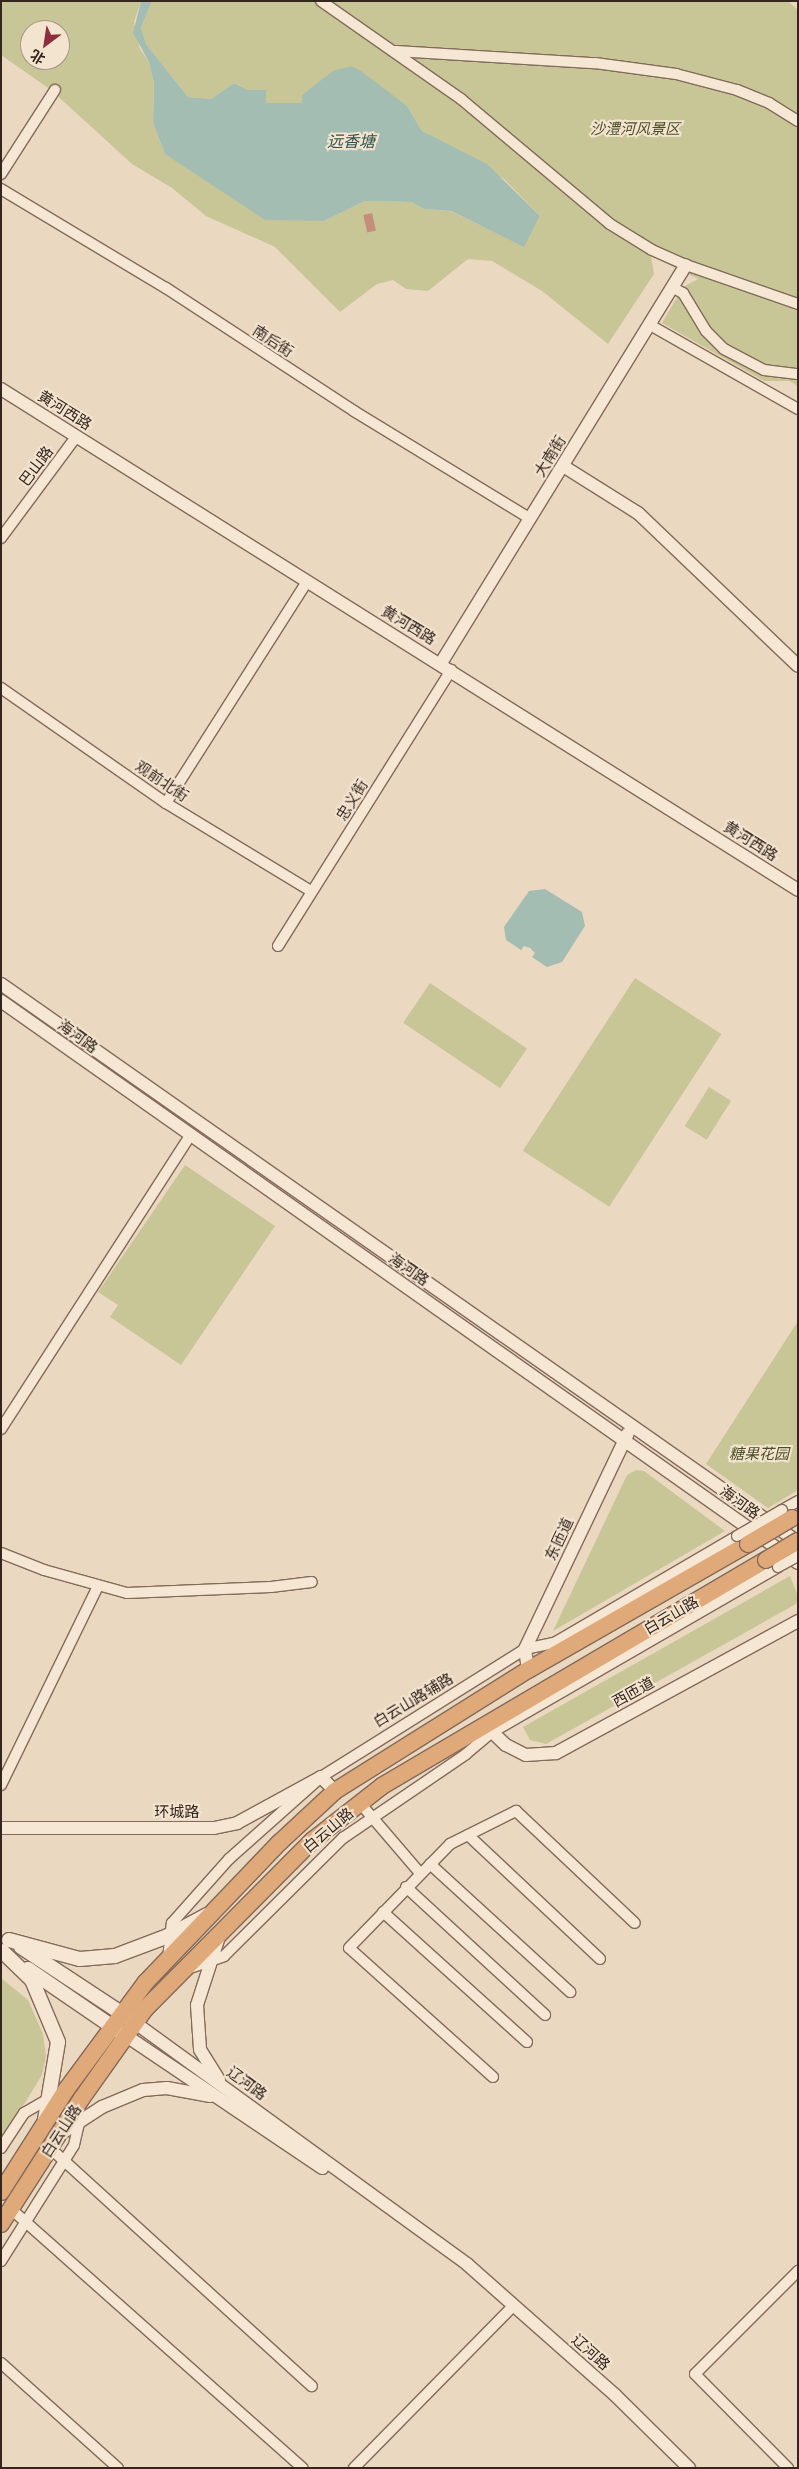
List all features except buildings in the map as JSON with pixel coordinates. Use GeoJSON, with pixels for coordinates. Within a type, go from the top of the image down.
{"type":"FeatureCollection","features":[{"type":"Feature","properties":{"kind":"highway","name":"白云山路"},"geometry":{"type":"LineString","coordinates":[[1,2224],[82,2098],[123,2024],[168,1959],[209,1914],[335,1791],[528,1670],[742,1540],[790,1514]]}},
{"type":"Feature","properties":{"kind":"highway","name":"白云山路"},"geometry":{"type":"LineString","coordinates":[[1,2192],[66,2090],[123,2024],[182,1971],[313,1840],[360,1803],[772,1564],[798,1541]]}},
{"type":"Feature","properties":{"kind":"main road"},"geometry":{"type":"LineString","coordinates":[[3,1944],[80,1959],[115,1956],[170,1935],[209,1914]]}},
{"type":"Feature","properties":{"kind":"main road"},"geometry":{"type":"LineString","coordinates":[[3,1944],[32,1980],[54,2028],[56,2065],[43,2127]]}},
{"type":"Feature","properties":{"kind":"main road","name":"辽河路"},"geometry":{"type":"LineString","coordinates":[[3,1944],[123,2024]]}},
{"type":"Feature","properties":{"kind":"street"},"geometry":{"type":"LineString","coordinates":[[320,1],[395,51],[461,99],[610,224],[652,250],[686,265],[798,304]]}},
{"type":"Feature","properties":{"kind":"street"},"geometry":{"type":"LineString","coordinates":[[395,51],[596,63],[676,74],[737,90],[769,103],[798,121]]}},
{"type":"Feature","properties":{"kind":"street"},"geometry":{"type":"LineString","coordinates":[[1,174],[55,90]]}},
{"type":"Feature","properties":{"kind":"street","name":"南后街"},"geometry":{"type":"LineString","coordinates":[[1,189],[166,288],[354,411],[529,518]]}},
{"type":"Feature","properties":{"kind":"street","name":"大南街"},"geometry":{"type":"LineString","coordinates":[[446,667],[529,518],[686,265]]}},
{"type":"Feature","properties":{"kind":"street"},"geometry":{"type":"LineString","coordinates":[[672,287],[683,293],[706,331],[724,349],[764,370],[798,374]]}},
{"type":"Feature","properties":{"kind":"street"},"geometry":{"type":"LineString","coordinates":[[650,325],[798,409]]}},
{"type":"Feature","properties":{"kind":"street","name":"黄河西路"},"geometry":{"type":"LineString","coordinates":[[1,389],[798,890]]}},
{"type":"Feature","properties":{"kind":"street","name":"巴山路"},"geometry":{"type":"LineString","coordinates":[[1,538],[76,437]]}},
{"type":"Feature","properties":{"kind":"street"},"geometry":{"type":"LineString","coordinates":[[563,466],[638,512],[798,666]]}},
{"type":"Feature","properties":{"kind":"street"},"geometry":{"type":"LineString","coordinates":[[166,803],[307,582]]}},
{"type":"Feature","properties":{"kind":"street","name":"忠义街"},"geometry":{"type":"LineString","coordinates":[[278,946],[446,667]]}},
{"type":"Feature","properties":{"kind":"street","name":"观前北街"},"geometry":{"type":"LineString","coordinates":[[1,688],[166,803],[311,892]]}},
{"type":"Feature","properties":{"kind":"street","name":"海河路"},"geometry":{"type":"LineString","coordinates":[[1,984],[798,1541]]}},
{"type":"Feature","properties":{"kind":"street","name":"海河路"},"geometry":{"type":"LineString","coordinates":[[1,1001],[190,1136],[625,1439],[798,1563]]}},
{"type":"Feature","properties":{"kind":"street"},"geometry":{"type":"LineString","coordinates":[[1,1429],[190,1136]]}},
{"type":"Feature","properties":{"kind":"street","name":"东匝道"},"geometry":{"type":"LineString","coordinates":[[525,1649],[632,1424]]}},
{"type":"Feature","properties":{"kind":"street"},"geometry":{"type":"LineString","coordinates":[[790,1514],[798,1501]]}},
{"type":"Feature","properties":{"kind":"street","name":"白云山路辅路"},"geometry":{"type":"LineString","coordinates":[[168,1959],[172,1923],[229,1859],[321,1777],[525,1649],[554,1643],[742,1540]]}},
{"type":"Feature","properties":{"kind":"street"},"geometry":{"type":"LineString","coordinates":[[1,1553],[44,1570],[127,1593],[271,1587],[312,1582]]}},
{"type":"Feature","properties":{"kind":"street"},"geometry":{"type":"LineString","coordinates":[[772,1564],[798,1556]]}},
{"type":"Feature","properties":{"kind":"street"},"geometry":{"type":"LineString","coordinates":[[1,1785],[98,1586]]}},
{"type":"Feature","properties":{"kind":"street","name":"西匝道"},"geometry":{"type":"LineString","coordinates":[[487,1729],[526,1755],[556,1753],[798,1621]]}},
{"type":"Feature","properties":{"kind":"street"},"geometry":{"type":"LineString","coordinates":[[525,1649],[528,1670]]}},
{"type":"Feature","properties":{"kind":"street"},"geometry":{"type":"LineString","coordinates":[[182,1971],[224,1956],[312,1866],[487,1729]]}},
{"type":"Feature","properties":{"kind":"street"},"geometry":{"type":"LineString","coordinates":[[321,1777],[335,1791]]}},
{"type":"Feature","properties":{"kind":"street","name":"环城路"},"geometry":{"type":"LineString","coordinates":[[1,1828],[214,1828],[237,1823],[321,1777]]}},
{"type":"Feature","properties":{"kind":"street"},"geometry":{"type":"LineString","coordinates":[[360,1803],[420,1873]]}},
{"type":"Feature","properties":{"kind":"street"},"geometry":{"type":"LineString","coordinates":[[493,2077],[349,1948],[406,1887],[450,1844],[516,1811],[635,1923]]}},
{"type":"Feature","properties":{"kind":"street"},"geometry":{"type":"LineString","coordinates":[[468,1836],[600,1959]]}},
{"type":"Feature","properties":{"kind":"street"},"geometry":{"type":"LineString","coordinates":[[430,1864],[570,1992]]}},
{"type":"Feature","properties":{"kind":"street"},"geometry":{"type":"LineString","coordinates":[[406,1887],[545,2015]]}},
{"type":"Feature","properties":{"kind":"street"},"geometry":{"type":"LineString","coordinates":[[384,1912],[526,2042]]}},
{"type":"Feature","properties":{"kind":"street"},"geometry":{"type":"LineString","coordinates":[[222,2085],[200,2049],[197,2005],[210,1961],[223,1928]]}},
{"type":"Feature","properties":{"kind":"street","name":"辽河路"},"geometry":{"type":"LineString","coordinates":[[123,2024],[222,2085],[468,2265],[615,2395],[689,2468]]}},
{"type":"Feature","properties":{"kind":"street","name":"辽河路"},"geometry":{"type":"LineString","coordinates":[[123,2024],[214,2096],[468,2265]]}},
{"type":"Feature","properties":{"kind":"street"},"geometry":{"type":"LineString","coordinates":[[214,2096],[167,2088],[143,2090],[80,2120],[53,2143],[64,2161],[312,2386]]}},
{"type":"Feature","properties":{"kind":"street"},"geometry":{"type":"LineString","coordinates":[[1,2148],[24,2113],[66,2090]]}},
{"type":"Feature","properties":{"kind":"street"},"geometry":{"type":"LineString","coordinates":[[1,2261],[74,2145],[80,2120],[82,2098]]}},
{"type":"Feature","properties":{"kind":"street"},"geometry":{"type":"LineString","coordinates":[[11,2209],[303,2468]]}},
{"type":"Feature","properties":{"kind":"street"},"geometry":{"type":"LineString","coordinates":[[788,2468],[695,2374],[798,2271]]}},
{"type":"Feature","properties":{"kind":"street"},"geometry":{"type":"LineString","coordinates":[[354,2468],[514,2305]]}},
{"type":"Feature","properties":{"kind":"street"},"geometry":{"type":"LineString","coordinates":[[1,2363],[118,2468]]}},
{"type":"Feature","properties":{"kind":"green space","name":"沙澧河风景区"},"geometry":{"type":"Polygon","coordinates":[[[1,1],[141,1],[134,22],[140,49],[149,62],[154,83],[153,123],[165,154],[324,221],[365,201],[411,202],[424,209],[450,211],[524,246],[540,216],[504,179],[422,131],[407,106],[351,66],[302,95],[303,103],[266,103],[266,90],[248,90],[234,83],[211,99],[188,97],[146,44],[141,28],[152,1],[789,2],[798,10],[798,386],[789,381],[764,381],[662,323],[683,287],[698,279],[651,256],[654,274],[608,344],[542,291],[492,261],[468,259],[428,291],[406,289],[393,280],[377,284],[340,312],[275,247],[206,216],[172,188],[132,164],[51,90],[22,70],[70,70],[70,20],[20,20],[20,68],[1,55],[1,1]]]}},
{"type":"Feature","properties":{"kind":"green space"},"geometry":{"type":"Polygon","coordinates":[[[635,978],[721,1034],[609,1207],[523,1151],[635,978]]]}},
{"type":"Feature","properties":{"kind":"green space"},"geometry":{"type":"Polygon","coordinates":[[[430,983],[527,1048],[500,1088],[403,1023],[430,983]]]}},
{"type":"Feature","properties":{"kind":"green space"},"geometry":{"type":"Polygon","coordinates":[[[709,1087],[731,1101],[707,1140],[685,1126],[709,1087]]]}},
{"type":"Feature","properties":{"kind":"green space"},"geometry":{"type":"Polygon","coordinates":[[[185,1165],[275,1226],[181,1365],[110,1317],[118,1305],[98,1292],[185,1165]]]}},
{"type":"Feature","properties":{"kind":"green space","name":"糖果花园"},"geometry":{"type":"Polygon","coordinates":[[[798,1321],[798,1490],[768,1508],[706,1464],[798,1321]]]}},
{"type":"Feature","properties":{"kind":"green space"},"geometry":{"type":"Polygon","coordinates":[[[636,1470],[644,1471],[725,1531],[553,1631],[627,1475],[636,1470]]]}},
{"type":"Feature","properties":{"kind":"green space"},"geometry":{"type":"Polygon","coordinates":[[[790,1576],[798,1596],[796,1604],[546,1744],[530,1740],[523,1727],[790,1576]]]}},
{"type":"Feature","properties":{"kind":"green space"},"geometry":{"type":"Polygon","coordinates":[[[1,1978],[28,2000],[43,2034],[46,2056],[42,2075],[1,2142],[1,1978]]]}},
{"type":"Feature","properties":{"kind":"water","name":"远香塘"},"geometry":{"type":"Polygon","coordinates":[[[141,1],[152,1],[141,28],[146,44],[188,97],[211,99],[234,83],[248,90],[266,90],[266,103],[302,103],[302,95],[333,71],[351,66],[361,71],[407,106],[422,131],[487,164],[540,216],[524,247],[451,211],[424,209],[411,202],[365,201],[324,221],[265,220],[165,154],[153,123],[154,83],[149,62],[133,33],[141,1]]]}},
{"type":"Feature","properties":{"kind":"water"},"geometry":{"type":"Polygon","coordinates":[[[545,889],[582,912],[585,926],[562,962],[547,967],[532,957],[535,953],[530,948],[524,946],[521,950],[506,940],[504,927],[529,891],[545,889]]]}}]}
